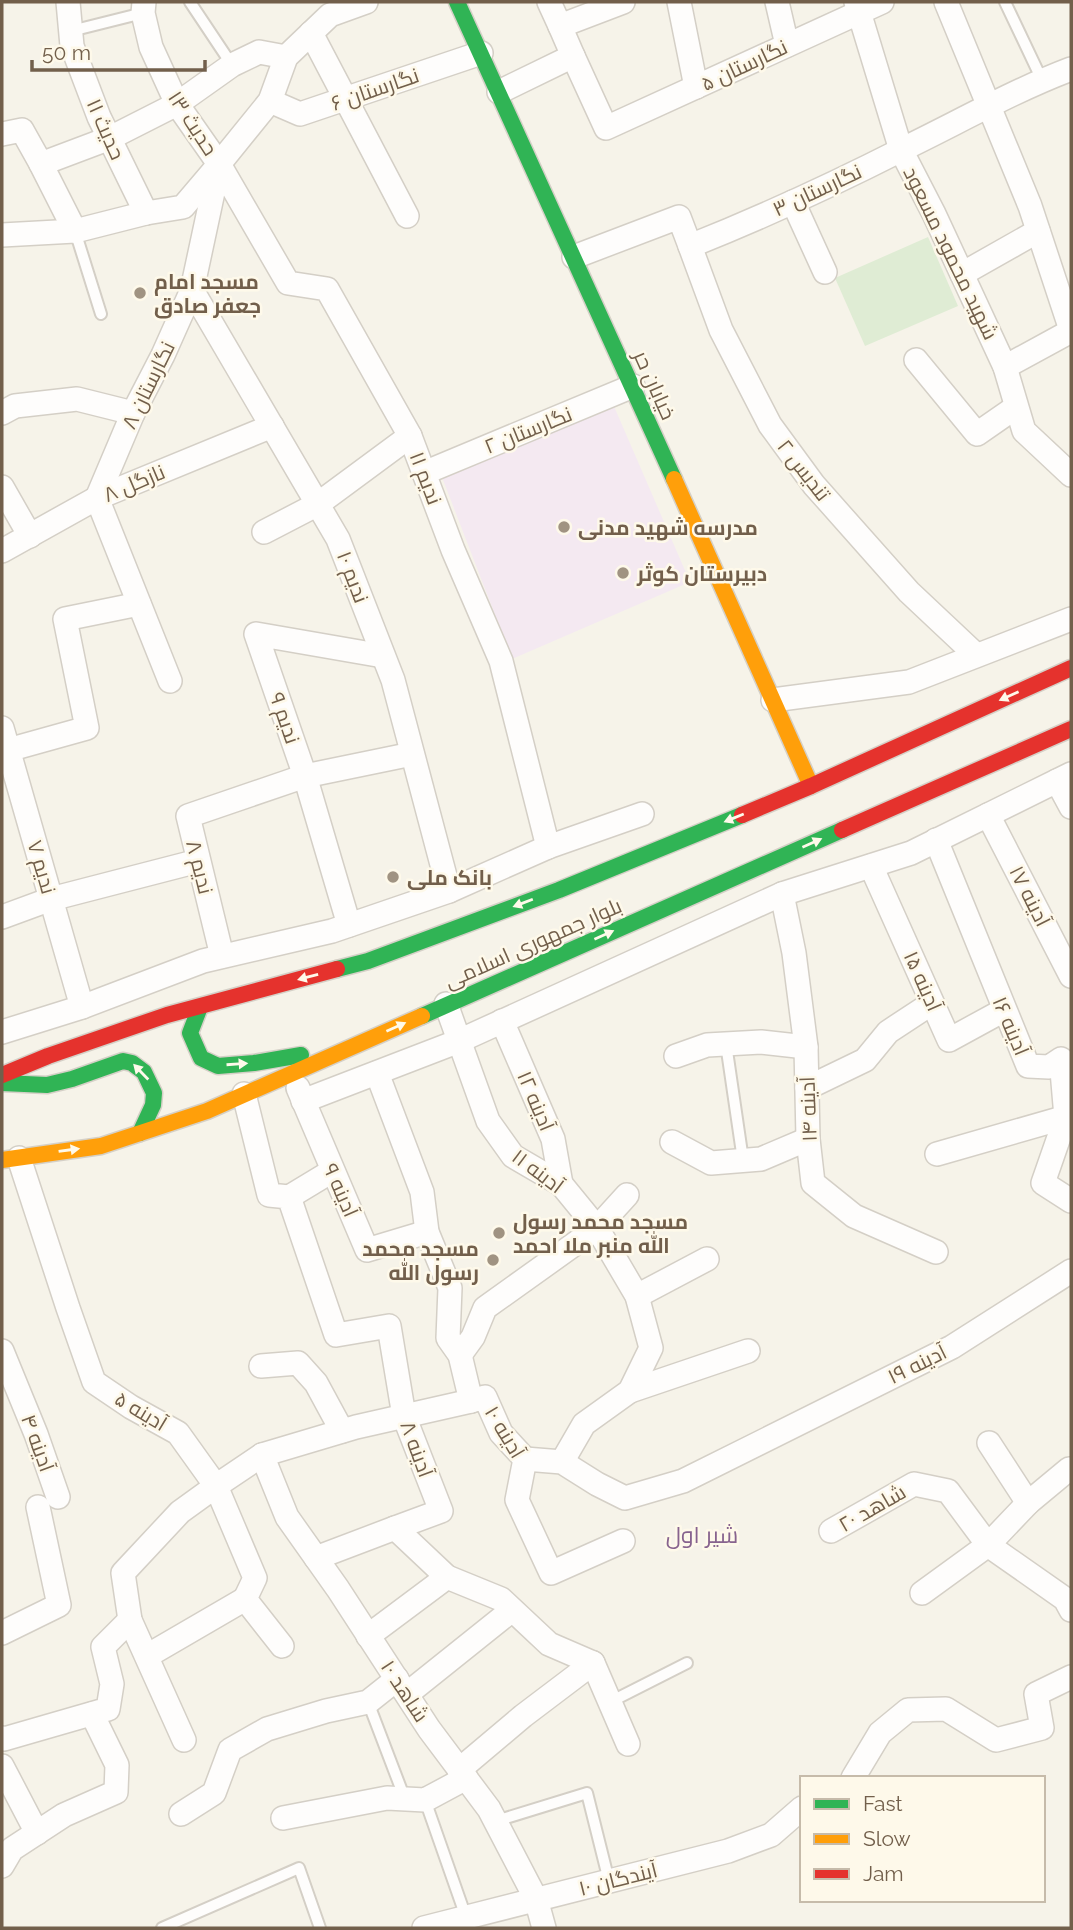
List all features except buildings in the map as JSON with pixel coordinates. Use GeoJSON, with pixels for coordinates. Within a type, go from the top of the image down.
{"type":"FeatureCollection","features":[{"type":"Feature","properties":{"kind":"main road","name":"خیابان حر"},"geometry":{"type":"LineString","coordinates":[[457,2],[811,786]]}},
{"type":"Feature","properties":{"kind":"main road","name":"بلوار جمهوری اسلامی"},"geometry":{"type":"LineString","coordinates":[[2,1075],[167,1016],[368,961],[559,890],[811,786],[1071,668]]}},
{"type":"Feature","properties":{"kind":"main road","name":"بلوار جمهوری اسلامی"},"geometry":{"type":"LineString","coordinates":[[10,1159],[101,1146],[207,1111],[1071,729]]}},
{"type":"Feature","properties":{"kind":"main road"},"geometry":{"type":"LineString","coordinates":[[201,1007],[190,1033],[201,1058],[218,1066],[254,1063],[351,1046]]}},
{"type":"Feature","properties":{"kind":"main road"},"geometry":{"type":"LineString","coordinates":[[2,1083],[47,1085],[123,1061],[132,1063],[144,1072],[154,1093],[153,1105],[140,1133]]}},
{"type":"Feature","properties":{"kind":"street","name":"حدیث ۱۱"},"geometry":{"type":"LineString","coordinates":[[68,2],[72,46],[99,117],[146,213]]}},
{"type":"Feature","properties":{"kind":"street","name":"نگارستان ۸"},"geometry":{"type":"LineString","coordinates":[[97,498],[133,413],[192,290],[219,164],[270,101],[286,57],[311,33],[326,8],[366,2]]}},
{"type":"Feature","properties":{"kind":"street"},"geometry":{"type":"LineString","coordinates":[[499,92],[573,57],[549,2]]}},
{"type":"Feature","properties":{"kind":"street"},"geometry":{"type":"LineString","coordinates":[[559,26],[623,2]]}},
{"type":"Feature","properties":{"kind":"street"},"geometry":{"type":"LineString","coordinates":[[679,2],[696,87]]}},
{"type":"Feature","properties":{"kind":"street"},"geometry":{"type":"LineString","coordinates":[[777,2],[787,45]]}},
{"type":"Feature","properties":{"kind":"street","name":"نگارستان ۵"},"geometry":{"type":"LineString","coordinates":[[573,57],[606,128],[787,45],[858,7],[882,2]]}},
{"type":"Feature","properties":{"kind":"street"},"geometry":{"type":"LineString","coordinates":[[946,2],[1030,206],[1071,330],[1005,367]]}},
{"type":"Feature","properties":{"kind":"street","name":"حدیث ۱۳"},"geometry":{"type":"LineString","coordinates":[[143,7],[151,47],[177,104],[219,164]]}},
{"type":"Feature","properties":{"kind":"street","name":"شهید محمود مسعود"},"geometry":{"type":"LineString","coordinates":[[858,7],[901,150],[1005,367],[1024,431],[1069,469]]}},
{"type":"Feature","properties":{"kind":"street"},"geometry":{"type":"LineString","coordinates":[[311,33],[407,216]]}},
{"type":"Feature","properties":{"kind":"street"},"geometry":{"type":"LineString","coordinates":[[41,164],[110,138],[177,104],[232,65],[259,52],[286,57]]}},
{"type":"Feature","properties":{"kind":"street","name":"نگارستان ۶"},"geometry":{"type":"LineString","coordinates":[[270,101],[300,114],[481,53]]}},
{"type":"Feature","properties":{"kind":"street","name":"نگارستان ۳"},"geometry":{"type":"LineString","coordinates":[[690,246],[793,202],[1042,80],[1071,69]]}},
{"type":"Feature","properties":{"kind":"street"},"geometry":{"type":"LineString","coordinates":[[2,134],[22,130],[75,231]]}},
{"type":"Feature","properties":{"kind":"street"},"geometry":{"type":"LineString","coordinates":[[2,235],[75,231],[146,213],[183,207],[219,164]]}},
{"type":"Feature","properties":{"kind":"street","name":"ندیم ۱۱"},"geometry":{"type":"LineString","coordinates":[[219,164],[288,283],[327,289],[410,436],[453,550],[501,661],[548,847]]}},
{"type":"Feature","properties":{"kind":"street"},"geometry":{"type":"LineString","coordinates":[[793,202],[825,272]]}},
{"type":"Feature","properties":{"kind":"street"},"geometry":{"type":"LineString","coordinates":[[574,257],[679,217],[690,246]]}},
{"type":"Feature","properties":{"kind":"street"},"geometry":{"type":"LineString","coordinates":[[962,274],[1038,231]]}},
{"type":"Feature","properties":{"kind":"street","name":"تندیس ۲"},"geometry":{"type":"LineString","coordinates":[[690,246],[721,330],[770,425],[814,485],[909,592],[976,656]]}},
{"type":"Feature","properties":{"kind":"street"},"geometry":{"type":"LineString","coordinates":[[1052,273],[1071,260]]}},
{"type":"Feature","properties":{"kind":"street","name":"ندیم ۱۰"},"geometry":{"type":"LineString","coordinates":[[192,290],[338,539],[393,680],[449,891]]}},
{"type":"Feature","properties":{"kind":"street"},"geometry":{"type":"LineString","coordinates":[[916,360],[976,434],[1016,407]]}},
{"type":"Feature","properties":{"kind":"street","name":"نگارستان ۲"},"geometry":{"type":"LineString","coordinates":[[424,473],[633,387]]}},
{"type":"Feature","properties":{"kind":"street"},"geometry":{"type":"LineString","coordinates":[[2,413],[15,406],[77,399],[133,413]]}},
{"type":"Feature","properties":{"kind":"street","name":"نازگل ۸"},"geometry":{"type":"LineString","coordinates":[[2,551],[97,498],[272,425]]}},
{"type":"Feature","properties":{"kind":"street"},"geometry":{"type":"LineString","coordinates":[[264,533],[318,504],[410,436]]}},
{"type":"Feature","properties":{"kind":"street"},"geometry":{"type":"LineString","coordinates":[[2,487],[30,536]]}},
{"type":"Feature","properties":{"kind":"street"},"geometry":{"type":"LineString","coordinates":[[97,498],[170,681]]}},
{"type":"Feature","properties":{"kind":"street"},"geometry":{"type":"LineString","coordinates":[[8,750],[87,728],[65,619],[139,604]]}},
{"type":"Feature","properties":{"kind":"street"},"geometry":{"type":"LineString","coordinates":[[773,700],[909,682],[1071,619]]}},
{"type":"Feature","properties":{"kind":"street","name":"ندیم ۹"},"geometry":{"type":"LineString","coordinates":[[349,925],[305,776],[257,634],[383,656]]}},
{"type":"Feature","properties":{"kind":"street","name":"ندیم ۷"},"geometry":{"type":"LineString","coordinates":[[2,727],[82,1007]]}},
{"type":"Feature","properties":{"kind":"street"},"geometry":{"type":"LineString","coordinates":[[305,776],[412,754]]}},
{"type":"Feature","properties":{"kind":"street","name":"ندیم ۸"},"geometry":{"type":"LineString","coordinates":[[222,956],[188,816],[305,776]]}},
{"type":"Feature","properties":{"kind":"street"},"geometry":{"type":"LineString","coordinates":[[303,1101],[459,1041],[782,894],[911,853],[1064,777],[1071,807]]}},
{"type":"Feature","properties":{"kind":"street"},"geometry":{"type":"LineString","coordinates":[[2,1032],[82,1007],[203,961],[332,931],[449,891],[548,847],[642,814]]}},
{"type":"Feature","properties":{"kind":"street","name":"آدینه ۱۷"},"geometry":{"type":"LineString","coordinates":[[988,815],[1071,976]]}},
{"type":"Feature","properties":{"kind":"street","name":"آدینه ۱۶"},"geometry":{"type":"LineString","coordinates":[[936,840],[1028,1066],[1049,1067],[1060,1059],[1066,1117],[1042,1183],[1071,1201]]}},
{"type":"Feature","properties":{"kind":"street"},"geometry":{"type":"LineString","coordinates":[[2,917],[51,899],[198,861]]}},
{"type":"Feature","properties":{"kind":"street","name":"آدینه ۱۵"},"geometry":{"type":"LineString","coordinates":[[871,866],[949,1040],[1004,1010]]}},
{"type":"Feature","properties":{"kind":"street","name":"آدینه ۱۴"},"geometry":{"type":"LineString","coordinates":[[782,894],[794,953],[806,1047],[808,1139],[813,1183],[854,1216],[936,1252]]}},
{"type":"Feature","properties":{"kind":"street"},"geometry":{"type":"LineString","coordinates":[[381,914],[390,953]]}},
{"type":"Feature","properties":{"kind":"street"},"geometry":{"type":"LineString","coordinates":[[807,1088],[864,1060],[888,1032],[932,1003]]}},
{"type":"Feature","properties":{"kind":"street","name":"آدینه ۱۱"},"geometry":{"type":"LineString","coordinates":[[446,1004],[488,1121],[513,1156],[561,1184],[597,1228],[637,1296],[651,1348],[630,1391],[584,1424],[562,1462]]}},
{"type":"Feature","properties":{"kind":"street","name":"آدینه ۱۲"},"geometry":{"type":"LineString","coordinates":[[502,1021],[553,1139],[561,1184]]}},
{"type":"Feature","properties":{"kind":"street"},"geometry":{"type":"LineString","coordinates":[[676,1056],[707,1045],[761,1042],[806,1047]]}},
{"type":"Feature","properties":{"kind":"street","name":"آدینه ۹"},"geometry":{"type":"LineString","coordinates":[[292,1073],[367,1250],[427,1232]]}},
{"type":"Feature","properties":{"kind":"street","name":"آدینه ۱۰"},"geometry":{"type":"LineString","coordinates":[[377,1073],[422,1192],[427,1232],[450,1288],[448,1338],[460,1355],[471,1401],[485,1397],[501,1433],[525,1459],[517,1500],[551,1573],[623,1541]]}},
{"type":"Feature","properties":{"kind":"street"},"geometry":{"type":"LineString","coordinates":[[244,1094],[270,1195],[289,1198],[332,1171]]}},
{"type":"Feature","properties":{"kind":"street"},"geometry":{"type":"LineString","coordinates":[[937,1154],[1066,1117]]}},
{"type":"Feature","properties":{"kind":"street"},"geometry":{"type":"LineString","coordinates":[[672,1142],[711,1163],[761,1159],[808,1139]]}},
{"type":"Feature","properties":{"kind":"street","name":"آدینه ۵"},"geometry":{"type":"LineString","coordinates":[[10,1159],[94,1382],[177,1433],[216,1486],[255,1578],[245,1599]]}},
{"type":"Feature","properties":{"kind":"street"},"geometry":{"type":"LineString","coordinates":[[460,1355],[473,1337],[485,1308],[597,1228],[626,1195]]}},
{"type":"Feature","properties":{"kind":"street","name":"آدینه ۸"},"geometry":{"type":"LineString","coordinates":[[289,1198],[336,1335],[388,1326],[404,1416],[441,1511],[395,1528]]}},
{"type":"Feature","properties":{"kind":"street"},"geometry":{"type":"LineString","coordinates":[[637,1296],[707,1259]]}},
{"type":"Feature","properties":{"kind":"street","name":"آدینه ۱۹"},"geometry":{"type":"LineString","coordinates":[[562,1462],[625,1498],[683,1480],[952,1347],[1071,1271]]}},
{"type":"Feature","properties":{"kind":"street","name":"آدینه ۴"},"geometry":{"type":"LineString","coordinates":[[2,1350],[36,1434],[48,1502],[59,1605],[2,1633]]}},
{"type":"Feature","properties":{"kind":"street"},"geometry":{"type":"LineString","coordinates":[[630,1391],[748,1351]]}},
{"type":"Feature","properties":{"kind":"street"},"geometry":{"type":"LineString","coordinates":[[261,1366],[298,1363],[316,1384],[342,1431]]}},
{"type":"Feature","properties":{"kind":"street"},"geometry":{"type":"LineString","coordinates":[[184,1740],[130,1620],[123,1573],[180,1512],[262,1455],[342,1431],[471,1401]]}},
{"type":"Feature","properties":{"kind":"street"},"geometry":{"type":"LineString","coordinates":[[989,1443],[1028,1503]]}},
{"type":"Feature","properties":{"kind":"street","name":"شاهد ۱۰"},"geometry":{"type":"LineString","coordinates":[[262,1455],[287,1517],[402,1687],[489,1809],[536,1899],[544,1928]]}},
{"type":"Feature","properties":{"kind":"street"},"geometry":{"type":"LineString","coordinates":[[525,1459],[562,1462]]}},
{"type":"Feature","properties":{"kind":"street"},"geometry":{"type":"LineString","coordinates":[[922,1593],[988,1545],[1028,1503],[1069,1469]]}},
{"type":"Feature","properties":{"kind":"street","name":"شاهد ۲۰"},"geometry":{"type":"LineString","coordinates":[[831,1531],[914,1484],[948,1491],[988,1545],[1065,1599],[1071,1610]]}},
{"type":"Feature","properties":{"kind":"street"},"geometry":{"type":"LineString","coordinates":[[316,1558],[395,1528],[447,1577],[501,1600],[549,1644],[593,1662],[628,1744]]}},
{"type":"Feature","properties":{"kind":"street"},"geometry":{"type":"LineString","coordinates":[[368,1636],[447,1577]]}},
{"type":"Feature","properties":{"kind":"street"},"geometry":{"type":"LineString","coordinates":[[147,1656],[245,1599],[282,1646]]}},
{"type":"Feature","properties":{"kind":"street"},"geometry":{"type":"LineString","coordinates":[[181,1814],[214,1793],[230,1750],[267,1729],[326,1711],[368,1702],[402,1687],[512,1610]]}},
{"type":"Feature","properties":{"kind":"street"},"geometry":{"type":"LineString","coordinates":[[2,1738],[108,1709],[112,1684],[103,1647],[130,1620]]}},
{"type":"Feature","properties":{"kind":"street"},"geometry":{"type":"LineString","coordinates":[[283,1818],[387,1798],[415,1800],[463,1774],[523,1716],[593,1662]]}},
{"type":"Feature","properties":{"kind":"street"},"geometry":{"type":"LineString","coordinates":[[854,1776],[880,1734],[908,1710],[946,1709],[996,1740],[1042,1728],[1036,1693],[1071,1677]]}},
{"type":"Feature","properties":{"kind":"street"},"geometry":{"type":"LineString","coordinates":[[2,1866],[12,1849],[65,1815],[116,1792],[117,1765],[92,1714]]}},
{"type":"Feature","properties":{"kind":"street"},"geometry":{"type":"LineString","coordinates":[[2,1766],[37,1833]]}},
{"type":"Feature","properties":{"kind":"street","name":"آیندگان ۱۰"},"geometry":{"type":"LineString","coordinates":[[424,1928],[728,1851],[771,1835],[800,1810]]}},
{"type":"Feature","properties":{"kind":"lane"},"geometry":{"type":"LineString","coordinates":[[190,2],[232,65]]}},
{"type":"Feature","properties":{"kind":"lane"},"geometry":{"type":"LineString","coordinates":[[1005,2],[1042,80]]}},
{"type":"Feature","properties":{"kind":"lane"},"geometry":{"type":"LineString","coordinates":[[71,31],[143,7]]}},
{"type":"Feature","properties":{"kind":"lane"},"geometry":{"type":"LineString","coordinates":[[75,231],[101,314]]}},
{"type":"Feature","properties":{"kind":"lane"},"geometry":{"type":"LineString","coordinates":[[726,1044],[743,1160]]}},
{"type":"Feature","properties":{"kind":"lane"},"geometry":{"type":"LineString","coordinates":[[610,1702],[687,1663]]}},
{"type":"Feature","properties":{"kind":"lane"},"geometry":{"type":"LineString","coordinates":[[368,1702],[415,1800],[466,1917]]}},
{"type":"Feature","properties":{"kind":"lane"},"geometry":{"type":"LineString","coordinates":[[496,1821],[587,1793],[610,1881]]}},
{"type":"Feature","properties":{"kind":"lane"},"geometry":{"type":"LineString","coordinates":[[162,1928],[299,1868],[320,1928]]}},
{"type":"Feature","properties":{"kind":"shaded area","name":"مدرسه شهید مدنی"},"geometry":{"type":"Polygon","coordinates":[[[613,404],[690,582],[512,659],[440,472],[613,404]]]}},
{"type":"Feature","properties":{"kind":"green space"},"geometry":{"type":"Polygon","coordinates":[[[928,237],[958,306],[865,346],[835,278],[928,237]]]}},
{"type":"Feature","properties":{"kind":"traffic: fast"},"geometry":{"type":"LineString","coordinates":[[457,2],[674,479]]}},
{"type":"Feature","properties":{"kind":"traffic: fast"},"geometry":{"type":"LineString","coordinates":[[337,969],[368,961],[559,890],[742,815]]}},
{"type":"Feature","properties":{"kind":"traffic: fast"},"geometry":{"type":"LineString","coordinates":[[422,1016],[842,830]]}},
{"type":"Feature","properties":{"kind":"traffic: fast"},"geometry":{"type":"LineString","coordinates":[[200,1007],[190,1033],[201,1058],[218,1066],[301,1055]]}},
{"type":"Feature","properties":{"kind":"traffic: fast"},"geometry":{"type":"LineString","coordinates":[[2,1083],[47,1085],[123,1061],[132,1063],[144,1072],[154,1093],[153,1105],[140,1133]]}},
{"type":"Feature","properties":{"kind":"traffic: slow"},"geometry":{"type":"LineString","coordinates":[[674,479],[811,786]]}},
{"type":"Feature","properties":{"kind":"traffic: slow"},"geometry":{"type":"LineString","coordinates":[[2,1160],[101,1146],[207,1111],[422,1016]]}},
{"type":"Feature","properties":{"kind":"traffic: jam"},"geometry":{"type":"LineString","coordinates":[[742,815],[1071,668]]}},
{"type":"Feature","properties":{"kind":"traffic: jam"},"geometry":{"type":"LineString","coordinates":[[842,830],[1071,729]]}},
{"type":"Feature","properties":{"kind":"traffic: jam"},"geometry":{"type":"LineString","coordinates":[[2,1075],[48,1056],[167,1015],[337,969]]}},
{"type":"Feature","properties":{"kind":"place","name":"مسجد امام جعفر صادق"},"geometry":{"type":"Point","coordinates":[140,293]}},
{"type":"Feature","properties":{"kind":"place","name":"مدرسه شهید مدنی"},"geometry":{"type":"Point","coordinates":[564,527]}},
{"type":"Feature","properties":{"kind":"place","name":"دبیرستان کوثر"},"geometry":{"type":"Point","coordinates":[623,573]}},
{"type":"Feature","properties":{"kind":"place","name":"بانک ملی"},"geometry":{"type":"Point","coordinates":[393,877]}},
{"type":"Feature","properties":{"kind":"place","name":"مسجد محمد رسول الله منبر ملا احمد"},"geometry":{"type":"Point","coordinates":[499,1233]}},
{"type":"Feature","properties":{"kind":"place","name":"مسجد محمد رسول الله"},"geometry":{"type":"Point","coordinates":[493,1260]}},
{"type":"Feature","properties":{"kind":"district","name":"شیر اول"},"geometry":{"type":"Point","coordinates":[702,1534]}}]}
